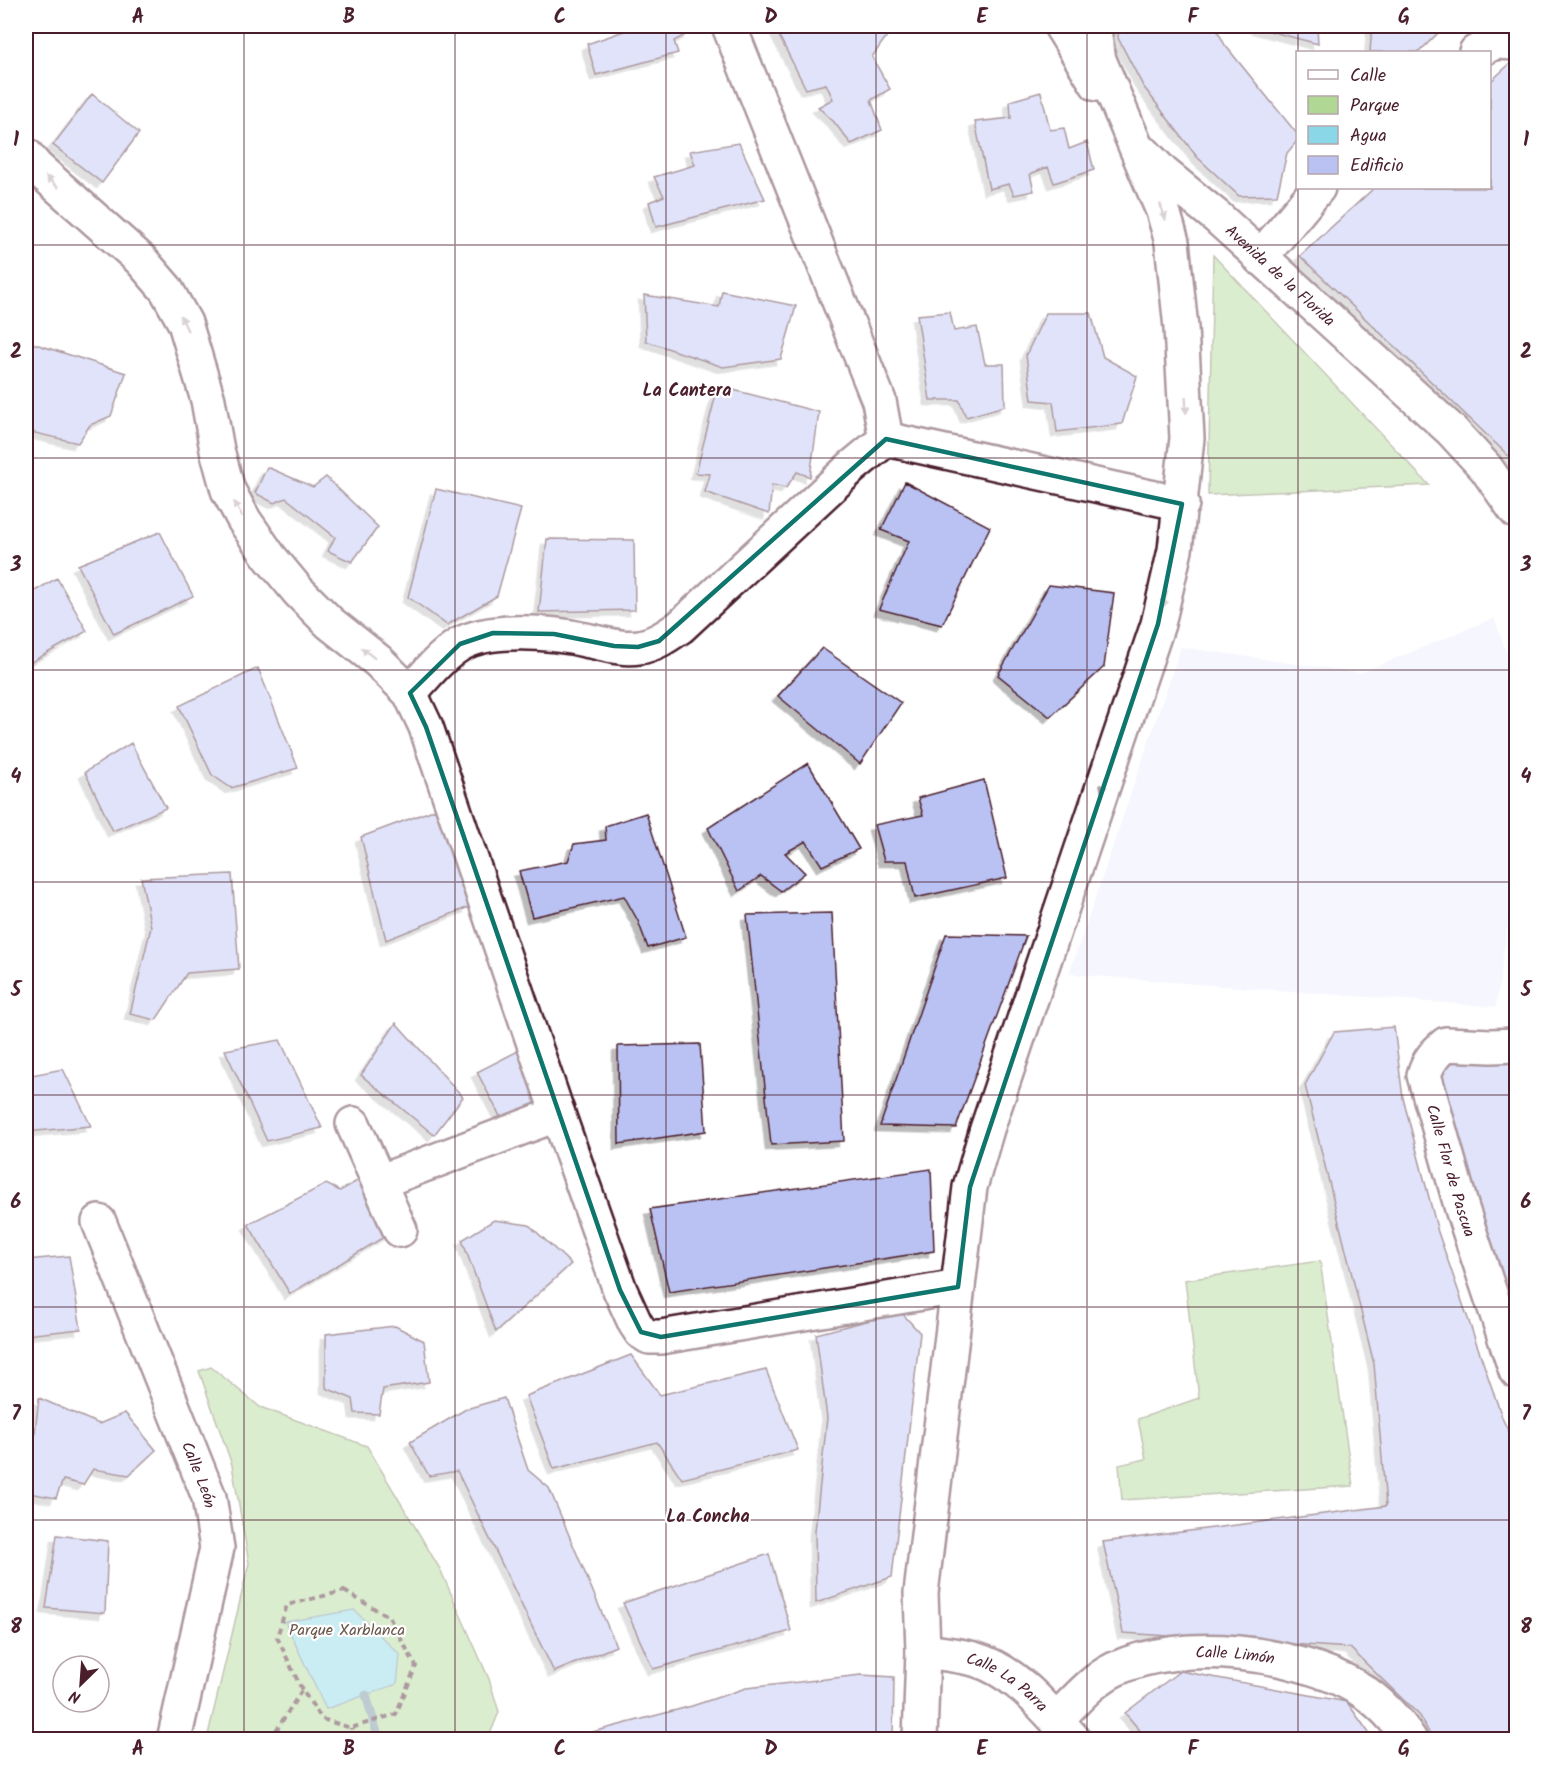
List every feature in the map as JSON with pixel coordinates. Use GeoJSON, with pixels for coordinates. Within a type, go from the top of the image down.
{"type":"FeatureCollection","features":[{"type":"Feature","properties":{"kind":"street"},"geometry":{"type":"LineString","coordinates":[[729,26],[879,401],[886,439]]}},
{"type":"Feature","properties":{"kind":"street","name":"Avenida de la Florida"},"geometry":{"type":"LineString","coordinates":[[1061,26],[1131,140],[1163,173],[1217,217],[1451,430],[1486,468],[1514,504]]}},
{"type":"Feature","properties":{"kind":"street"},"geometry":{"type":"LineString","coordinates":[[920,1740],[923,1651],[921,1593],[970,1187],[987,1129],[1158,624],[1175,550],[1182,504],[1187,438],[1181,328],[1172,242],[1163,211],[1099,60],[1093,26]]}},
{"type":"Feature","properties":{"kind":"street"},"geometry":{"type":"LineString","coordinates":[[1478,51],[1495,42],[1516,42]]}},
{"type":"Feature","properties":{"kind":"street"},"geometry":{"type":"LineString","coordinates":[[26,155],[36,167],[141,260],[166,289],[185,323],[208,400],[225,480],[244,520],[269,556],[298,591],[330,623],[378,661],[410,693],[426,727],[620,1290],[641,1332],[649,1337],[673,1335],[958,1287]]}},
{"type":"Feature","properties":{"kind":"street"},"geometry":{"type":"LineString","coordinates":[[1260,258],[1317,189]]}},
{"type":"Feature","properties":{"kind":"street"},"geometry":{"type":"LineString","coordinates":[[886,439],[1182,504]]}},
{"type":"Feature","properties":{"kind":"street"},"geometry":{"type":"LineString","coordinates":[[410,693],[434,666],[460,644],[493,633],[554,634],[614,646],[638,647],[659,641],[680,627],[852,467],[886,439]]}},
{"type":"Feature","properties":{"kind":"street","name":"Calle Flor de Pascua"},"geometry":{"type":"LineString","coordinates":[[1516,1045],[1446,1044],[1433,1056],[1426,1066],[1424,1075],[1462,1209],[1516,1371]]}},
{"type":"Feature","properties":{"kind":"street"},"geometry":{"type":"LineString","coordinates":[[379,1182],[558,1114]]}},
{"type":"Feature","properties":{"kind":"street"},"geometry":{"type":"LineString","coordinates":[[353,1124],[400,1230]]}},
{"type":"Feature","properties":{"kind":"street","name":"Calle León"},"geometry":{"type":"LineString","coordinates":[[99,1222],[209,1497],[217,1548],[174,1740]]}},
{"type":"Feature","properties":{"kind":"street","name":"Calle La Parra"},"geometry":{"type":"LineString","coordinates":[[923,1651],[973,1659],[992,1666],[1033,1696],[1065,1730]]}},
{"type":"Feature","properties":{"kind":"street","name":"Calle Limón"},"geometry":{"type":"LineString","coordinates":[[1065,1730],[1092,1684],[1113,1670],[1137,1661],[1166,1655],[1217,1651],[1259,1655],[1300,1665],[1333,1677],[1359,1689],[1384,1709],[1410,1740]]}},
{"type":"Feature","properties":{"kind":"path"},"geometry":{"type":"LineString","coordinates":[[344,1591],[389,1617],[416,1665],[396,1714],[351,1728],[322,1719],[302,1690],[277,1637],[287,1605],[344,1591]]}},
{"type":"Feature","properties":{"kind":"path"},"geometry":{"type":"LineString","coordinates":[[270,1740],[302,1690]]}},
{"type":"Feature","properties":{"kind":"path"},"geometry":{"type":"LineString","coordinates":[[349,1740],[351,1728]]}},
{"type":"Feature","properties":{"kind":"highlighted area"},"geometry":{"type":"Polygon","coordinates":[[[886,439],[1182,504],[1158,624],[970,1187],[958,1287],[661,1337],[641,1332],[620,1290],[426,727],[410,693],[460,644],[493,633],[554,634],[614,646],[638,647],[659,641],[886,439]]]}},
{"type":"Feature","properties":{"kind":"shaded area"},"geometry":{"type":"Polygon","coordinates":[[[1494,618],[1516,679],[1516,863],[1496,1007],[1069,974],[1181,647],[1360,673],[1494,618]]]}},
{"type":"Feature","properties":{"kind":"green space"},"geometry":{"type":"Polygon","coordinates":[[[1213,255],[1429,485],[1208,495],[1213,255]]]}},
{"type":"Feature","properties":{"kind":"green space"},"geometry":{"type":"Polygon","coordinates":[[[1320,1261],[1353,1486],[1122,1500],[1119,1465],[1146,1459],[1138,1419],[1199,1398],[1185,1280],[1320,1261]]]}},
{"type":"Feature","properties":{"kind":"green space","name":"Parque Xarblanca"},"geometry":{"type":"Polygon","coordinates":[[[211,1367],[260,1407],[367,1446],[440,1569],[489,1679],[499,1712],[488,1739],[207,1739],[249,1563],[232,1465],[199,1371],[211,1367]]]}},
{"type":"Feature","properties":{"kind":"water"},"geometry":{"type":"Polygon","coordinates":[[[354,1610],[400,1655],[397,1684],[326,1709],[285,1622],[354,1610]]]}},
{"type":"Feature","properties":{"kind":"building"},"geometry":{"type":"Polygon","coordinates":[[[638,26],[686,26],[689,33],[674,41],[678,53],[596,75],[587,44],[638,26]]]}},
{"type":"Feature","properties":{"kind":"building"},"geometry":{"type":"Polygon","coordinates":[[[774,26],[894,26],[872,57],[890,89],[871,100],[882,130],[851,144],[834,122],[818,107],[833,99],[826,84],[806,89],[774,26]]]}},
{"type":"Feature","properties":{"kind":"building"},"geometry":{"type":"Polygon","coordinates":[[[1118,26],[1215,26],[1225,45],[1296,133],[1296,142],[1287,153],[1277,195],[1239,196],[1197,157],[1143,86],[1118,38],[1118,26]]]}},
{"type":"Feature","properties":{"kind":"building"},"geometry":{"type":"Polygon","coordinates":[[[1251,26],[1317,26],[1318,44],[1251,26]]]}},
{"type":"Feature","properties":{"kind":"building"},"geometry":{"type":"Polygon","coordinates":[[[1372,26],[1445,26],[1420,51],[1370,51],[1372,26]]]}},
{"type":"Feature","properties":{"kind":"building"},"geometry":{"type":"Polygon","coordinates":[[[1514,60],[1516,62],[1516,463],[1300,256],[1373,189],[1491,189],[1491,81],[1514,60]]]}},
{"type":"Feature","properties":{"kind":"building"},"geometry":{"type":"Polygon","coordinates":[[[1041,92],[1050,130],[1064,128],[1069,149],[1087,142],[1094,170],[1054,183],[1048,167],[1030,174],[1034,191],[1014,195],[1009,184],[989,189],[975,122],[1011,118],[1010,101],[1041,92]]]}},
{"type":"Feature","properties":{"kind":"building"},"geometry":{"type":"Polygon","coordinates":[[[92,94],[139,133],[102,183],[53,145],[92,94]]]}},
{"type":"Feature","properties":{"kind":"building"},"geometry":{"type":"Polygon","coordinates":[[[739,143],[765,199],[656,227],[649,202],[664,196],[654,177],[695,165],[690,151],[739,143]]]}},
{"type":"Feature","properties":{"kind":"building"},"geometry":{"type":"Polygon","coordinates":[[[722,291],[796,306],[781,359],[723,367],[646,341],[644,295],[719,307],[722,291]]]}},
{"type":"Feature","properties":{"kind":"building"},"geometry":{"type":"Polygon","coordinates":[[[950,312],[954,331],[977,327],[985,364],[1004,364],[1005,406],[966,417],[959,400],[930,400],[917,315],[950,312]]]}},
{"type":"Feature","properties":{"kind":"building"},"geometry":{"type":"Polygon","coordinates":[[[1046,313],[1091,313],[1103,357],[1137,376],[1122,424],[1057,432],[1053,402],[1032,400],[1026,355],[1046,313]]]}},
{"type":"Feature","properties":{"kind":"building"},"geometry":{"type":"Polygon","coordinates":[[[26,341],[126,373],[111,416],[90,425],[78,443],[26,431],[26,341]]]}},
{"type":"Feature","properties":{"kind":"building"},"geometry":{"type":"Polygon","coordinates":[[[718,386],[819,412],[810,477],[797,472],[786,488],[772,485],[769,514],[705,492],[710,474],[696,473],[718,386]]]}},
{"type":"Feature","properties":{"kind":"building"},"geometry":{"type":"Polygon","coordinates":[[[267,467],[313,487],[326,477],[378,527],[352,562],[328,551],[335,537],[286,498],[274,503],[255,493],[267,467]]]}},
{"type":"Feature","properties":{"kind":"building"},"geometry":{"type":"Polygon","coordinates":[[[905,482],[990,527],[942,625],[879,609],[909,541],[881,530],[905,482]]]}},
{"type":"Feature","properties":{"kind":"building"},"geometry":{"type":"Polygon","coordinates":[[[436,489],[521,509],[497,596],[447,625],[408,597],[436,489]]]}},
{"type":"Feature","properties":{"kind":"building"},"geometry":{"type":"Polygon","coordinates":[[[160,532],[193,596],[114,634],[78,565],[160,532]]]}},
{"type":"Feature","properties":{"kind":"building"},"geometry":{"type":"Polygon","coordinates":[[[547,539],[634,540],[635,610],[539,612],[547,539]]]}},
{"type":"Feature","properties":{"kind":"building"},"geometry":{"type":"Polygon","coordinates":[[[57,578],[87,631],[26,665],[26,596],[57,578]]]}},
{"type":"Feature","properties":{"kind":"building"},"geometry":{"type":"Polygon","coordinates":[[[1049,585],[1114,593],[1104,667],[1050,717],[998,675],[1049,585]]]}},
{"type":"Feature","properties":{"kind":"building"},"geometry":{"type":"Polygon","coordinates":[[[822,648],[901,703],[860,764],[778,696],[822,648]]]}},
{"type":"Feature","properties":{"kind":"building"},"geometry":{"type":"Polygon","coordinates":[[[258,668],[298,768],[231,788],[212,775],[179,706],[258,668]]]}},
{"type":"Feature","properties":{"kind":"building"},"geometry":{"type":"Polygon","coordinates":[[[131,743],[166,808],[113,831],[85,772],[131,743]]]}},
{"type":"Feature","properties":{"kind":"building"},"geometry":{"type":"Polygon","coordinates":[[[808,763],[859,849],[822,866],[806,841],[785,853],[805,873],[781,891],[761,876],[739,891],[708,828],[808,763]]]}},
{"type":"Feature","properties":{"kind":"building"},"geometry":{"type":"Polygon","coordinates":[[[984,780],[1007,878],[915,898],[907,861],[884,861],[874,825],[923,815],[918,798],[984,780]]]}},
{"type":"Feature","properties":{"kind":"building"},"geometry":{"type":"Polygon","coordinates":[[[436,809],[469,907],[386,940],[361,837],[436,809]]]}},
{"type":"Feature","properties":{"kind":"building"},"geometry":{"type":"Polygon","coordinates":[[[646,813],[686,937],[648,948],[638,921],[624,896],[532,917],[519,871],[568,861],[574,844],[606,840],[605,826],[646,813]]]}},
{"type":"Feature","properties":{"kind":"building"},"geometry":{"type":"Polygon","coordinates":[[[232,874],[239,969],[187,973],[156,1020],[130,1014],[151,927],[141,878],[232,874]]]}},
{"type":"Feature","properties":{"kind":"building"},"geometry":{"type":"Polygon","coordinates":[[[832,913],[844,1141],[771,1145],[747,915],[832,913]]]}},
{"type":"Feature","properties":{"kind":"building"},"geometry":{"type":"Polygon","coordinates":[[[946,934],[1026,936],[956,1128],[880,1126],[946,934]]]}},
{"type":"Feature","properties":{"kind":"building"},"geometry":{"type":"Polygon","coordinates":[[[396,1023],[463,1097],[434,1135],[361,1075],[396,1023]]]}},
{"type":"Feature","properties":{"kind":"building"},"geometry":{"type":"Polygon","coordinates":[[[1394,1027],[1403,1098],[1438,1232],[1503,1420],[1516,1447],[1516,1740],[1433,1740],[1420,1716],[1350,1648],[1123,1633],[1103,1542],[1386,1506],[1374,1364],[1305,1085],[1334,1032],[1394,1027]]]}},
{"type":"Feature","properties":{"kind":"building"},"geometry":{"type":"Polygon","coordinates":[[[280,1040],[322,1128],[267,1141],[225,1050],[280,1040]]]}},
{"type":"Feature","properties":{"kind":"building"},"geometry":{"type":"Polygon","coordinates":[[[700,1044],[706,1131],[619,1144],[618,1046],[700,1044]]]}},
{"type":"Feature","properties":{"kind":"building"},"geometry":{"type":"Polygon","coordinates":[[[520,1050],[544,1103],[501,1118],[477,1072],[520,1050]]]}},
{"type":"Feature","properties":{"kind":"building"},"geometry":{"type":"Polygon","coordinates":[[[1516,1055],[1516,1336],[1438,1080],[1444,1061],[1516,1055]]]}},
{"type":"Feature","properties":{"kind":"building"},"geometry":{"type":"Polygon","coordinates":[[[63,1069],[91,1126],[26,1132],[26,1076],[63,1069]]]}},
{"type":"Feature","properties":{"kind":"building"},"geometry":{"type":"Polygon","coordinates":[[[931,1169],[934,1251],[669,1292],[650,1209],[931,1169]]]}},
{"type":"Feature","properties":{"kind":"building"},"geometry":{"type":"Polygon","coordinates":[[[362,1178],[389,1234],[290,1294],[248,1224],[326,1184],[340,1191],[362,1178]]]}},
{"type":"Feature","properties":{"kind":"building"},"geometry":{"type":"Polygon","coordinates":[[[494,1220],[529,1225],[571,1264],[496,1332],[462,1240],[494,1220]]]}},
{"type":"Feature","properties":{"kind":"building"},"geometry":{"type":"Polygon","coordinates":[[[69,1256],[81,1329],[26,1335],[26,1260],[69,1256]]]}},
{"type":"Feature","properties":{"kind":"building"},"geometry":{"type":"Polygon","coordinates":[[[901,1312],[920,1333],[892,1577],[816,1603],[815,1531],[827,1418],[816,1334],[901,1312]]]}},
{"type":"Feature","properties":{"kind":"building"},"geometry":{"type":"Polygon","coordinates":[[[395,1326],[424,1341],[429,1382],[383,1389],[379,1414],[355,1413],[353,1399],[326,1388],[326,1334],[395,1326]]]}},
{"type":"Feature","properties":{"kind":"building"},"geometry":{"type":"Polygon","coordinates":[[[631,1355],[660,1395],[766,1370],[798,1450],[682,1479],[657,1442],[554,1469],[526,1396],[631,1355]]]}},
{"type":"Feature","properties":{"kind":"building"},"geometry":{"type":"Polygon","coordinates":[[[39,1398],[99,1424],[125,1413],[156,1450],[129,1475],[93,1469],[83,1485],[63,1480],[56,1498],[28,1493],[39,1398]]]}},
{"type":"Feature","properties":{"kind":"building"},"geometry":{"type":"Polygon","coordinates":[[[504,1398],[528,1470],[549,1488],[616,1646],[554,1672],[457,1471],[429,1476],[410,1442],[466,1409],[504,1398]]]}},
{"type":"Feature","properties":{"kind":"building"},"geometry":{"type":"Polygon","coordinates":[[[57,1535],[108,1541],[105,1613],[46,1608],[57,1535]]]}},
{"type":"Feature","properties":{"kind":"building"},"geometry":{"type":"Polygon","coordinates":[[[769,1554],[791,1631],[653,1669],[623,1603],[769,1554]]]}},
{"type":"Feature","properties":{"kind":"building"},"geometry":{"type":"Polygon","coordinates":[[[1180,1671],[1347,1702],[1374,1740],[1148,1740],[1125,1713],[1180,1671]]]}},
{"type":"Feature","properties":{"kind":"building"},"geometry":{"type":"Polygon","coordinates":[[[861,1675],[894,1677],[893,1740],[562,1740],[692,1706],[746,1688],[861,1675]]]}},
{"type":"Feature","properties":{"kind":"waterway"},"geometry":{"type":"LineString","coordinates":[[366,1695],[379,1740]]}},
{"type":"Feature","properties":{"kind":"district","name":"La Cantera"},"geometry":{"type":"Point","coordinates":[687,390]}},
{"type":"Feature","properties":{"kind":"district","name":"La Concha"},"geometry":{"type":"Point","coordinates":[708,1516]}}]}
